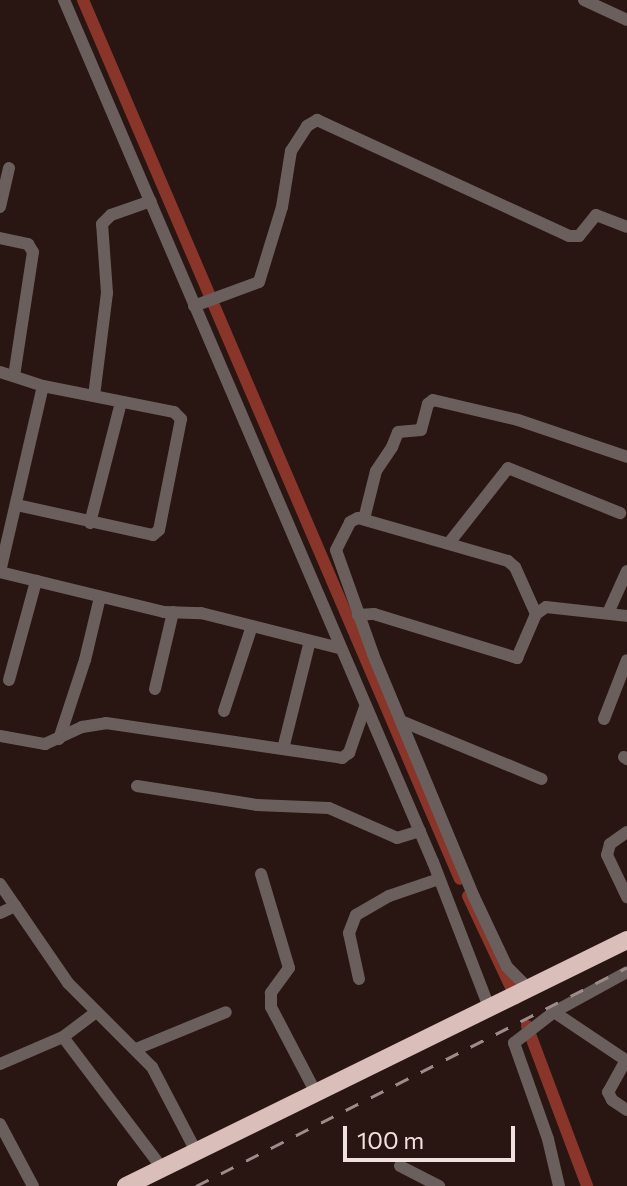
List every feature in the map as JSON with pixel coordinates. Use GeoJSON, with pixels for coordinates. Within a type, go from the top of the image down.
{"type":"FeatureCollection","features":[{"type":"Feature","properties":{"kind":"highway"},"geometry":{"type":"LineString","coordinates":[[126,1186],[627,940]]}},
{"type":"Feature","properties":{"kind":"street"},"geometry":{"type":"LineString","coordinates":[[64,0],[197,305],[339,648],[439,879],[512,998]]}},
{"type":"Feature","properties":{"kind":"street"},"geometry":{"type":"LineString","coordinates":[[584,0],[627,20]]}},
{"type":"Feature","properties":{"kind":"street"},"geometry":{"type":"LineString","coordinates":[[197,305],[259,282],[282,207],[291,151],[307,126],[317,120],[572,237],[579,236],[596,215],[627,227]]}},
{"type":"Feature","properties":{"kind":"street"},"geometry":{"type":"LineString","coordinates":[[0,207],[9,168]]}},
{"type":"Feature","properties":{"kind":"street"},"geometry":{"type":"LineString","coordinates":[[94,396],[107,293],[102,224],[111,215],[151,201]]}},
{"type":"Feature","properties":{"kind":"street"},"geometry":{"type":"LineString","coordinates":[[0,238],[28,244],[33,252],[14,376]]}},
{"type":"Feature","properties":{"kind":"street"},"geometry":{"type":"LineString","coordinates":[[0,372],[43,386],[181,416],[159,530],[147,536],[17,505]]}},
{"type":"Feature","properties":{"kind":"street"},"geometry":{"type":"LineString","coordinates":[[43,386],[0,572],[173,612],[201,613],[339,648]]}},
{"type":"Feature","properties":{"kind":"street"},"geometry":{"type":"LineString","coordinates":[[364,519],[376,471],[398,432],[421,430],[428,404],[433,400],[518,420],[627,457]]}},
{"type":"Feature","properties":{"kind":"street"},"geometry":{"type":"LineString","coordinates":[[90,523],[121,402]]}},
{"type":"Feature","properties":{"kind":"street"},"geometry":{"type":"LineString","coordinates":[[449,543],[508,468],[620,513]]}},
{"type":"Feature","properties":{"kind":"street"},"geometry":{"type":"LineString","coordinates":[[512,998],[507,967],[401,721],[336,552],[350,522],[364,519],[449,543],[512,564],[536,614]]}},
{"type":"Feature","properties":{"kind":"street"},"geometry":{"type":"LineString","coordinates":[[608,613],[627,571]]}},
{"type":"Feature","properties":{"kind":"street"},"geometry":{"type":"LineString","coordinates":[[9,680],[36,581]]}},
{"type":"Feature","properties":{"kind":"street"},"geometry":{"type":"LineString","coordinates":[[59,739],[85,660],[100,597]]}},
{"type":"Feature","properties":{"kind":"street"},"geometry":{"type":"LineString","coordinates":[[358,615],[374,614],[517,658],[536,614],[555,606],[627,616]]}},
{"type":"Feature","properties":{"kind":"street"},"geometry":{"type":"LineString","coordinates":[[155,689],[173,612]]}},
{"type":"Feature","properties":{"kind":"street"},"geometry":{"type":"LineString","coordinates":[[224,711],[252,626]]}},
{"type":"Feature","properties":{"kind":"street"},"geometry":{"type":"LineString","coordinates":[[283,749],[310,641]]}},
{"type":"Feature","properties":{"kind":"street"},"geometry":{"type":"LineString","coordinates":[[604,719],[627,660]]}},
{"type":"Feature","properties":{"kind":"street"},"geometry":{"type":"LineString","coordinates":[[0,736],[45,744],[82,727],[106,723],[346,756],[365,707]]}},
{"type":"Feature","properties":{"kind":"street"},"geometry":{"type":"LineString","coordinates":[[401,721],[542,779]]}},
{"type":"Feature","properties":{"kind":"street"},"geometry":{"type":"LineString","coordinates":[[137,786],[257,805],[329,808],[397,838],[420,831]]}},
{"type":"Feature","properties":{"kind":"street"},"geometry":{"type":"LineString","coordinates":[[627,832],[610,844],[607,855],[627,897]]}},
{"type":"Feature","properties":{"kind":"street"},"geometry":{"type":"LineString","coordinates":[[261,874],[289,968],[270,997],[271,1007],[316,1093]]}},
{"type":"Feature","properties":{"kind":"street"},"geometry":{"type":"LineString","coordinates":[[359,979],[349,933],[356,915],[389,896],[439,879]]}},
{"type":"Feature","properties":{"kind":"street"},"geometry":{"type":"LineString","coordinates":[[0,884],[68,983],[95,1013],[136,1049],[161,1080],[196,1151]]}},
{"type":"Feature","properties":{"kind":"street"},"geometry":{"type":"LineString","coordinates":[[0,913],[15,906]]}},
{"type":"Feature","properties":{"kind":"street"},"geometry":{"type":"LineString","coordinates":[[559,1186],[548,1139],[513,1047],[518,1036],[530,1027],[627,972]]}},
{"type":"Feature","properties":{"kind":"street"},"geometry":{"type":"LineString","coordinates":[[136,1049],[226,1012]]}},
{"type":"Feature","properties":{"kind":"street"},"geometry":{"type":"LineString","coordinates":[[554,1012],[626,1061],[608,1092],[612,1100],[627,1110]]}},
{"type":"Feature","properties":{"kind":"street"},"geometry":{"type":"LineString","coordinates":[[0,1064],[63,1037],[95,1013]]}},
{"type":"Feature","properties":{"kind":"street"},"geometry":{"type":"LineString","coordinates":[[63,1037],[162,1168]]}},
{"type":"Feature","properties":{"kind":"street"},"geometry":{"type":"LineString","coordinates":[[0,1124],[33,1186]]}},
{"type":"Feature","properties":{"kind":"street"},"geometry":{"type":"LineString","coordinates":[[400,1166],[439,1186]]}},
{"type":"Feature","properties":{"kind":"waterway"},"geometry":{"type":"LineString","coordinates":[[83,0],[460,879]]}},
{"type":"Feature","properties":{"kind":"waterway"},"geometry":{"type":"LineString","coordinates":[[468,896],[516,998]]}},
{"type":"Feature","properties":{"kind":"waterway"},"geometry":{"type":"LineString","coordinates":[[527,1026],[587,1186]]}},
{"type":"Feature","properties":{"kind":"railway"},"geometry":{"type":"LineString","coordinates":[[196,1186],[627,967]]}}]}
